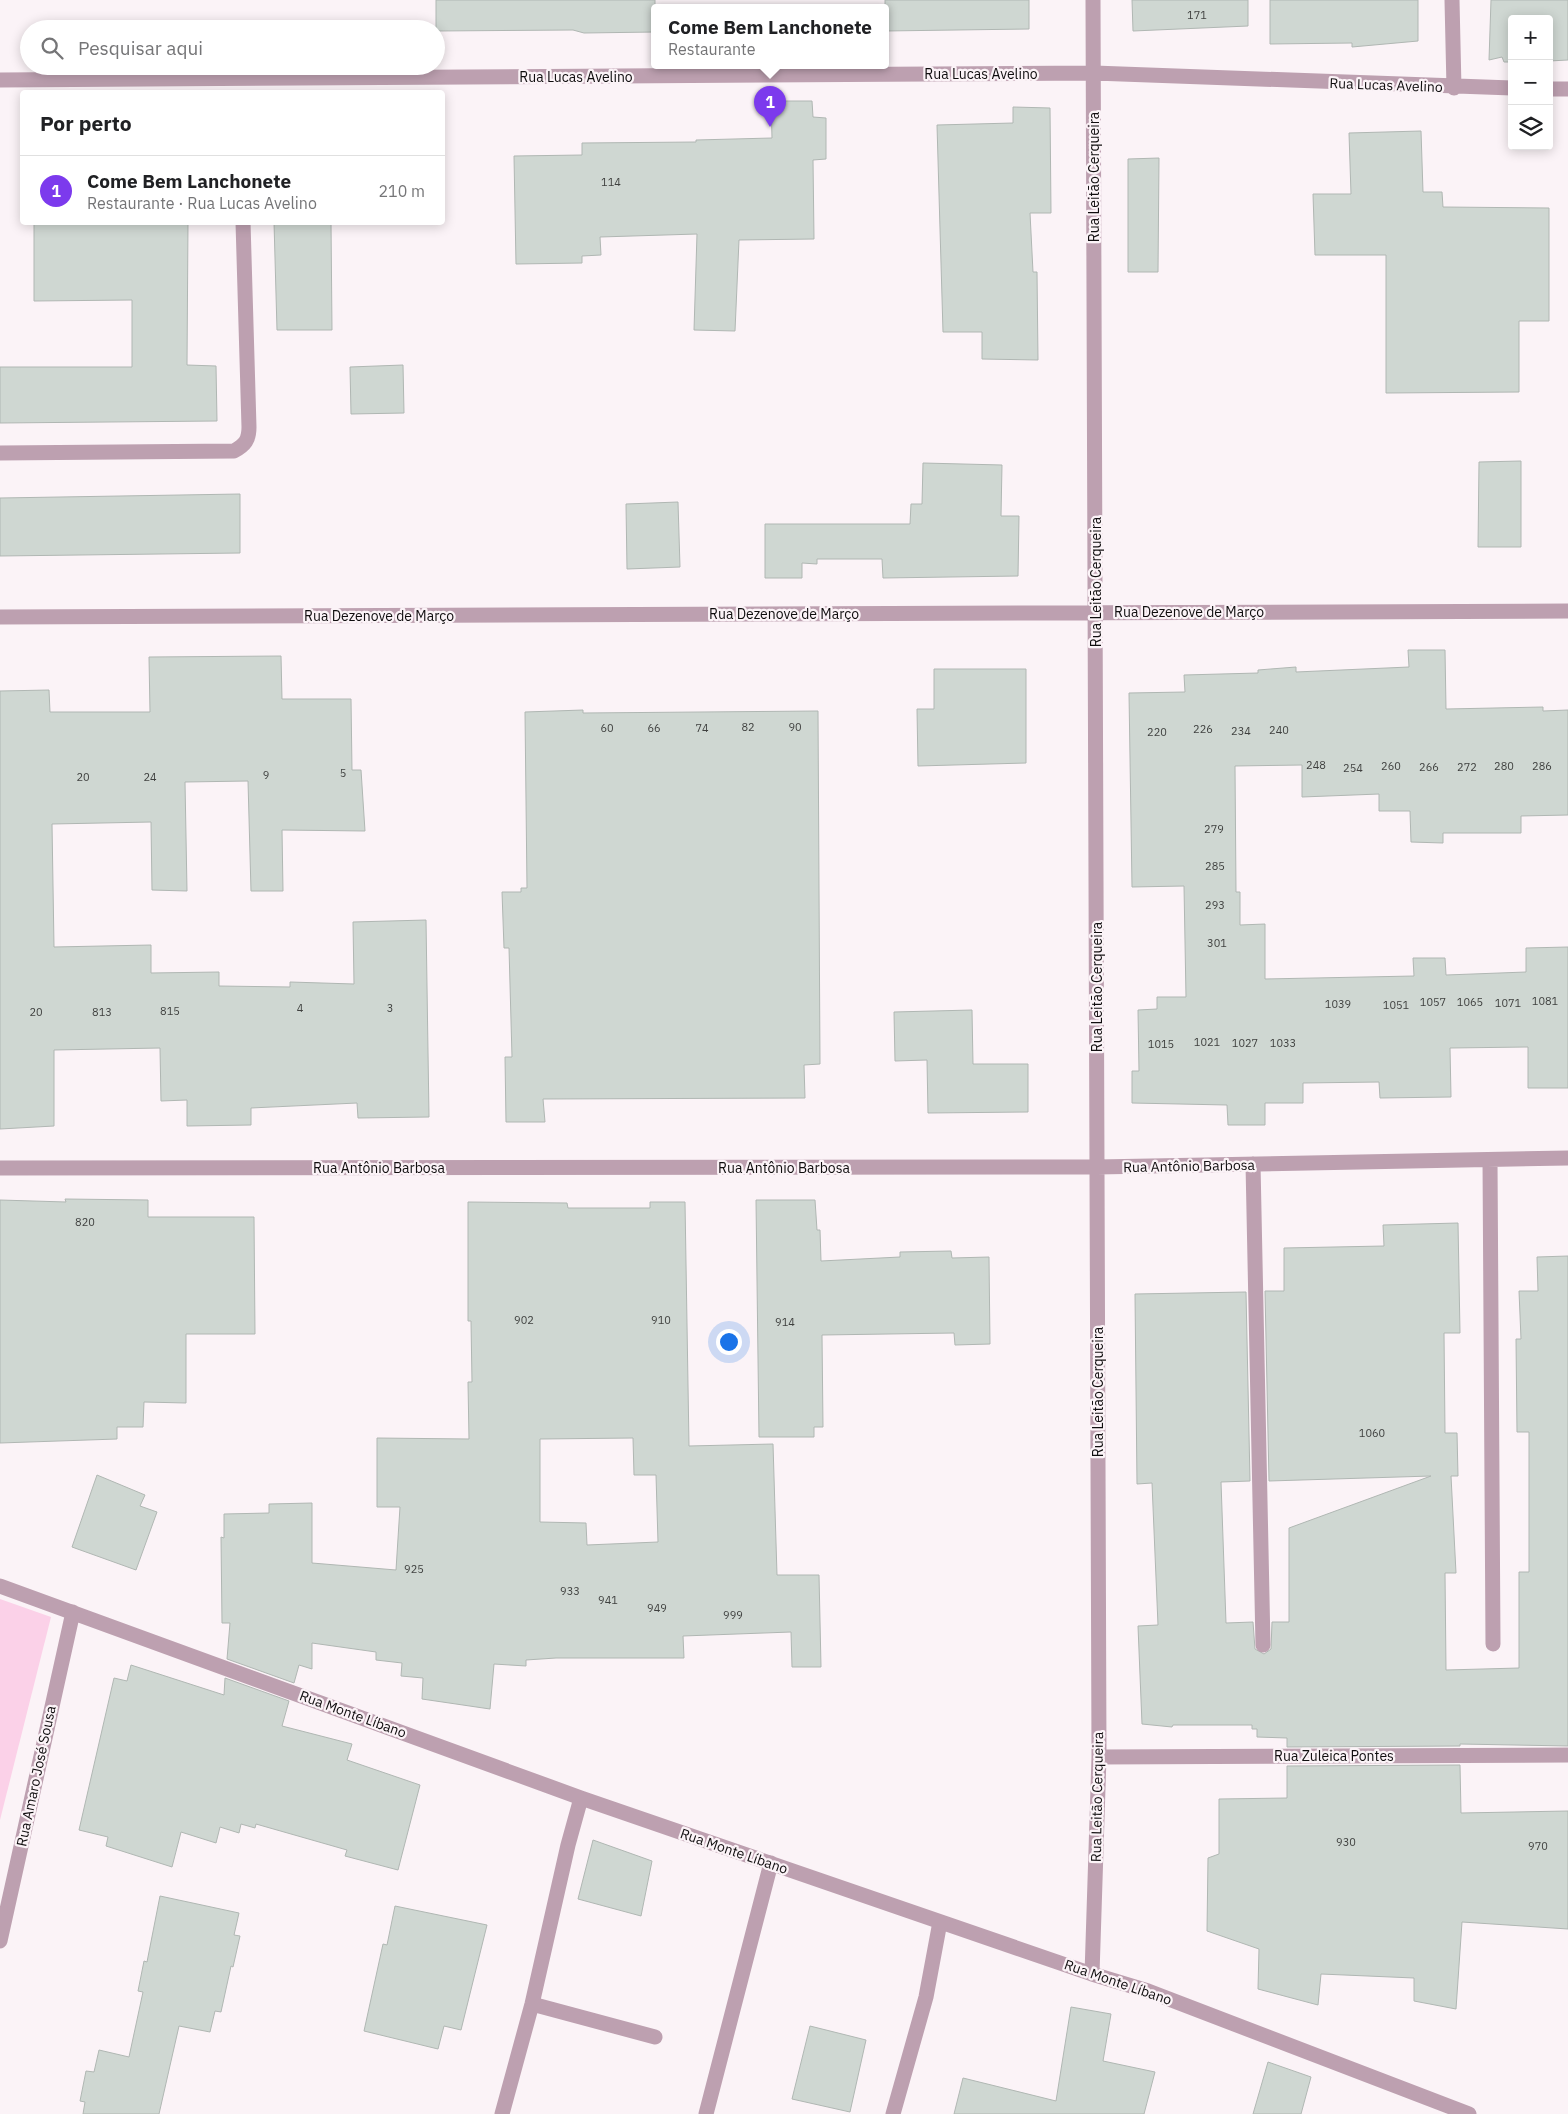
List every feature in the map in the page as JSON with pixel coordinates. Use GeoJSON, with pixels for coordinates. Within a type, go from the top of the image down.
{"type":"FeatureCollection","features":[{"type":"Feature","properties":{"kind":"street","name":"Rua Leitão Cerqueira"},"geometry":{"type":"LineString","coordinates":[[1092,0],[1094,73],[1099,1757],[1092,1974]]}},
{"type":"Feature","properties":{"kind":"street"},"geometry":{"type":"LineString","coordinates":[[1452,0],[1454,88]]}},
{"type":"Feature","properties":{"kind":"street","name":"Rua Lucas Avelino"},"geometry":{"type":"LineString","coordinates":[[0,80],[239,86],[1094,73],[1454,88],[1508,88]]}},
{"type":"Feature","properties":{"kind":"street"},"geometry":{"type":"LineString","coordinates":[[1553,89],[1568,89]]}},
{"type":"Feature","properties":{"kind":"street"},"geometry":{"type":"LineString","coordinates":[[0,453],[234,451],[244,446],[249,438],[249,427],[243,225]]}},
{"type":"Feature","properties":{"kind":"street","name":"Rua Dezenove de Março"},"geometry":{"type":"LineString","coordinates":[[0,618],[1568,610]]}},
{"type":"Feature","properties":{"kind":"street","name":"Rua Antônio Barbosa"},"geometry":{"type":"LineString","coordinates":[[0,1168],[1097,1167],[1568,1158]]}},
{"type":"Feature","properties":{"kind":"street"},"geometry":{"type":"LineString","coordinates":[[1490,1160],[1493,1644]]}},
{"type":"Feature","properties":{"kind":"street"},"geometry":{"type":"LineString","coordinates":[[1252,1164],[1263,1646]]}},
{"type":"Feature","properties":{"kind":"street","name":"Rua Monte Líbano"},"geometry":{"type":"LineString","coordinates":[[0,1586],[581,1798],[1092,1974],[1148,1991],[1469,2114]]}},
{"type":"Feature","properties":{"kind":"street","name":"Rua Amaro José Sousa"},"geometry":{"type":"LineString","coordinates":[[0,1941],[73,1612]]}},
{"type":"Feature","properties":{"kind":"street","name":"Rua Zuleica Pontes"},"geometry":{"type":"LineString","coordinates":[[1099,1757],[1568,1755]]}},
{"type":"Feature","properties":{"kind":"street"},"geometry":{"type":"LineString","coordinates":[[502,2114],[532,2004],[568,1845],[581,1798]]}},
{"type":"Feature","properties":{"kind":"street"},"geometry":{"type":"LineString","coordinates":[[706,2114],[771,1863]]}},
{"type":"Feature","properties":{"kind":"street"},"geometry":{"type":"LineString","coordinates":[[892,2114],[926,1997],[940,1922]]}},
{"type":"Feature","properties":{"kind":"street"},"geometry":{"type":"LineString","coordinates":[[532,2004],[655,2037]]}},
{"type":"Feature","properties":{"kind":"shaded area"},"geometry":{"type":"Polygon","coordinates":[[[0,1599],[51,1617],[0,1820],[0,1599]]]}},
{"type":"Feature","properties":{"kind":"building"},"geometry":{"type":"Polygon","coordinates":[[[436,0],[655,0],[655,4],[651,4],[651,32],[584,33],[573,30],[445,31],[445,20],[436,20],[436,0]]]}},
{"type":"Feature","properties":{"kind":"building"},"geometry":{"type":"Polygon","coordinates":[[[885,0],[1029,0],[1029,29],[889,31],[889,4],[885,4],[885,0]]]}},
{"type":"Feature","properties":{"kind":"building"},"geometry":{"type":"Polygon","coordinates":[[[1132,0],[1248,0],[1248,26],[1133,31],[1132,0]]]}},
{"type":"Feature","properties":{"kind":"building"},"geometry":{"type":"Polygon","coordinates":[[[1270,0],[1418,0],[1418,41],[1352,47],[1352,43],[1270,44],[1270,0]]]}},
{"type":"Feature","properties":{"kind":"building"},"geometry":{"type":"Polygon","coordinates":[[[1491,0],[1568,0],[1568,60],[1553,61],[1553,15],[1508,15],[1508,62],[1504,62],[1502,57],[1489,60],[1491,0]]]}},
{"type":"Feature","properties":{"kind":"building"},"geometry":{"type":"Polygon","coordinates":[[[771,101],[812,101],[813,117],[826,118],[826,159],[813,160],[814,239],[739,240],[735,331],[694,330],[697,234],[600,237],[601,255],[582,256],[582,263],[516,264],[514,156],[582,155],[582,143],[696,142],[696,140],[772,138],[771,101]]]}},
{"type":"Feature","properties":{"kind":"building"},"geometry":{"type":"Polygon","coordinates":[[[1013,107],[1050,108],[1051,213],[1030,213],[1033,272],[1037,272],[1038,360],[982,359],[982,332],[943,332],[937,125],[1013,123],[1013,107]]]}},
{"type":"Feature","properties":{"kind":"building"},"geometry":{"type":"Polygon","coordinates":[[[1421,131],[1423,192],[1442,192],[1443,207],[1549,208],[1549,321],[1519,321],[1519,392],[1386,393],[1386,255],[1315,255],[1313,194],[1351,194],[1349,133],[1421,131]]]}},
{"type":"Feature","properties":{"kind":"building"},"geometry":{"type":"Polygon","coordinates":[[[1159,158],[1158,272],[1128,272],[1128,159],[1159,158]]]}},
{"type":"Feature","properties":{"kind":"building"},"geometry":{"type":"Polygon","coordinates":[[[34,225],[188,225],[187,365],[216,366],[217,421],[0,423],[0,367],[132,367],[132,300],[34,301],[34,225]]]}},
{"type":"Feature","properties":{"kind":"building"},"geometry":{"type":"Polygon","coordinates":[[[274,225],[331,225],[332,330],[277,330],[274,225]]]}},
{"type":"Feature","properties":{"kind":"building"},"geometry":{"type":"Polygon","coordinates":[[[403,365],[404,413],[351,414],[350,367],[403,365]]]}},
{"type":"Feature","properties":{"kind":"building"},"geometry":{"type":"Polygon","coordinates":[[[1521,461],[1521,547],[1478,547],[1479,462],[1521,461]]]}},
{"type":"Feature","properties":{"kind":"building"},"geometry":{"type":"Polygon","coordinates":[[[923,463],[1002,465],[1001,516],[1019,516],[1018,576],[883,578],[882,559],[817,559],[817,564],[802,563],[802,578],[765,578],[765,524],[910,524],[911,504],[922,504],[923,463]]]}},
{"type":"Feature","properties":{"kind":"building"},"geometry":{"type":"Polygon","coordinates":[[[240,494],[240,553],[0,556],[0,498],[240,494]]]}},
{"type":"Feature","properties":{"kind":"building"},"geometry":{"type":"Polygon","coordinates":[[[678,502],[680,567],[627,569],[626,504],[678,502]]]}},
{"type":"Feature","properties":{"kind":"building"},"geometry":{"type":"Polygon","coordinates":[[[1408,650],[1445,650],[1446,709],[1543,707],[1543,711],[1568,710],[1568,815],[1521,816],[1521,833],[1443,833],[1443,843],[1411,842],[1410,811],[1379,811],[1379,794],[1302,797],[1302,765],[1235,766],[1236,892],[1240,892],[1240,925],[1265,924],[1265,979],[1414,976],[1413,958],[1445,958],[1446,975],[1526,972],[1526,948],[1568,947],[1568,1088],[1528,1088],[1528,1047],[1450,1048],[1451,1097],[1380,1098],[1379,1082],[1303,1083],[1303,1103],[1265,1103],[1265,1125],[1228,1125],[1227,1105],[1132,1103],[1132,1071],[1139,1071],[1138,1010],[1157,1009],[1157,997],[1186,997],[1184,886],[1132,887],[1129,693],[1185,692],[1184,675],[1258,673],[1258,670],[1296,667],[1296,672],[1409,667],[1408,650]]]}},
{"type":"Feature","properties":{"kind":"building"},"geometry":{"type":"Polygon","coordinates":[[[281,656],[282,699],[351,699],[352,770],[361,770],[365,831],[282,830],[283,891],[251,891],[248,781],[185,782],[187,891],[152,890],[151,822],[52,824],[54,947],[151,945],[151,973],[219,972],[219,986],[290,987],[290,982],[354,984],[353,922],[426,920],[429,1117],[358,1118],[357,1103],[251,1108],[251,1125],[187,1126],[187,1100],[161,1101],[160,1048],[54,1050],[54,1126],[0,1129],[0,691],[49,690],[50,712],[150,712],[149,657],[281,656]]]}},
{"type":"Feature","properties":{"kind":"building"},"geometry":{"type":"Polygon","coordinates":[[[934,669],[1026,669],[1026,763],[918,766],[917,709],[934,709],[934,669]]]}},
{"type":"Feature","properties":{"kind":"building"},"geometry":{"type":"Polygon","coordinates":[[[583,710],[583,713],[818,711],[820,1064],[804,1065],[805,1098],[543,1099],[545,1122],[506,1122],[505,1057],[512,1057],[509,948],[504,948],[502,892],[521,892],[521,888],[527,888],[525,712],[583,710]]]}},
{"type":"Feature","properties":{"kind":"building"},"geometry":{"type":"Polygon","coordinates":[[[972,1010],[973,1064],[1028,1064],[1028,1112],[928,1113],[927,1060],[895,1061],[894,1012],[972,1010]]]}},
{"type":"Feature","properties":{"kind":"building"},"geometry":{"type":"Polygon","coordinates":[[[65,1199],[148,1200],[148,1217],[254,1217],[255,1334],[186,1334],[186,1403],[144,1402],[143,1427],[117,1427],[117,1439],[0,1443],[0,1200],[66,1202],[65,1199]]]}},
{"type":"Feature","properties":{"kind":"building"},"geometry":{"type":"Polygon","coordinates":[[[756,1200],[815,1200],[817,1230],[820,1230],[821,1261],[900,1257],[900,1252],[951,1251],[952,1258],[989,1257],[990,1344],[955,1345],[954,1333],[822,1335],[823,1427],[814,1427],[814,1437],[759,1437],[756,1200]]]}},
{"type":"Feature","properties":{"kind":"building"},"geometry":{"type":"Polygon","coordinates":[[[468,1202],[567,1203],[568,1208],[650,1208],[650,1202],[685,1202],[689,1446],[773,1444],[777,1575],[819,1575],[821,1667],[792,1667],[791,1632],[683,1636],[684,1658],[556,1658],[526,1660],[526,1666],[494,1664],[490,1709],[422,1699],[423,1678],[401,1676],[402,1663],[376,1660],[376,1652],[312,1643],[312,1669],[299,1665],[294,1683],[227,1659],[230,1623],[222,1623],[221,1537],[224,1538],[224,1514],[269,1513],[269,1504],[312,1503],[312,1563],[396,1570],[400,1507],[377,1507],[377,1438],[469,1439],[468,1382],[472,1382],[471,1321],[468,1321],[468,1202]],[[633,1438],[540,1439],[540,1522],[586,1523],[587,1545],[658,1542],[656,1475],[634,1475],[633,1438]]]}},
{"type":"Feature","properties":{"kind":"building"},"geometry":{"type":"Polygon","coordinates":[[[1458,1223],[1460,1333],[1444,1333],[1445,1433],[1457,1433],[1458,1476],[1451,1476],[1456,1573],[1445,1573],[1446,1670],[1519,1668],[1519,1572],[1529,1572],[1529,1432],[1517,1432],[1516,1339],[1521,1339],[1519,1291],[1538,1291],[1537,1257],[1568,1256],[1568,1746],[1460,1744],[1460,1746],[1287,1747],[1287,1738],[1257,1737],[1257,1729],[1252,1729],[1252,1725],[1173,1725],[1172,1727],[1142,1724],[1138,1626],[1158,1625],[1152,1483],[1137,1484],[1135,1294],[1246,1292],[1250,1481],[1221,1482],[1226,1623],[1253,1622],[1255,1649],[1264,1654],[1271,1649],[1272,1622],[1289,1622],[1289,1528],[1431,1476],[1269,1481],[1265,1291],[1284,1291],[1284,1248],[1384,1246],[1383,1225],[1458,1223]]]}},
{"type":"Feature","properties":{"kind":"building"},"geometry":{"type":"Polygon","coordinates":[[[97,1475],[145,1495],[140,1506],[157,1512],[136,1570],[72,1547],[97,1475]]]}},
{"type":"Feature","properties":{"kind":"building"},"geometry":{"type":"Polygon","coordinates":[[[131,1665],[224,1695],[225,1678],[289,1701],[282,1726],[352,1744],[347,1760],[420,1785],[398,1870],[345,1856],[347,1850],[256,1824],[255,1828],[241,1824],[239,1833],[220,1827],[216,1843],[181,1832],[172,1867],[106,1846],[108,1837],[79,1830],[114,1678],[127,1681],[131,1665]]]}},
{"type":"Feature","properties":{"kind":"building"},"geometry":{"type":"Polygon","coordinates":[[[1460,1765],[1461,1813],[1568,1811],[1568,1929],[1462,1922],[1456,2009],[1414,2001],[1414,1978],[1321,1974],[1318,2005],[1258,1989],[1259,1949],[1207,1931],[1208,1858],[1219,1854],[1219,1799],[1287,1798],[1287,1766],[1460,1765]]]}},
{"type":"Feature","properties":{"kind":"building"},"geometry":{"type":"Polygon","coordinates":[[[593,1840],[652,1861],[641,1916],[578,1899],[593,1840]]]}},
{"type":"Feature","properties":{"kind":"building"},"geometry":{"type":"Polygon","coordinates":[[[160,1896],[239,1913],[234,1935],[240,1936],[221,2012],[215,2011],[210,2032],[179,2026],[159,2114],[83,2114],[85,2102],[80,2101],[86,2071],[94,2072],[99,2050],[129,2057],[143,1992],[138,1991],[144,1961],[147,1962],[160,1896]]]}},
{"type":"Feature","properties":{"kind":"building"},"geometry":{"type":"Polygon","coordinates":[[[395,1906],[487,1925],[461,2030],[444,2026],[438,2049],[364,2031],[383,1944],[387,1945],[395,1906]]]}},
{"type":"Feature","properties":{"kind":"building"},"geometry":{"type":"Polygon","coordinates":[[[1071,2007],[1111,2014],[1103,2061],[1155,2072],[1144,2114],[954,2114],[963,2078],[1056,2101],[1071,2007]]]}},
{"type":"Feature","properties":{"kind":"building"},"geometry":{"type":"Polygon","coordinates":[[[810,2026],[866,2040],[850,2112],[792,2099],[810,2026]]]}},
{"type":"Feature","properties":{"kind":"building"},"geometry":{"type":"Polygon","coordinates":[[[1268,2062],[1311,2077],[1301,2114],[1253,2114],[1268,2062]]]}},
{"type":"Feature","properties":{"kind":"place","name":"Come Bem Lanchonete"},"geometry":{"type":"Point","coordinates":[770,127]}}]}
